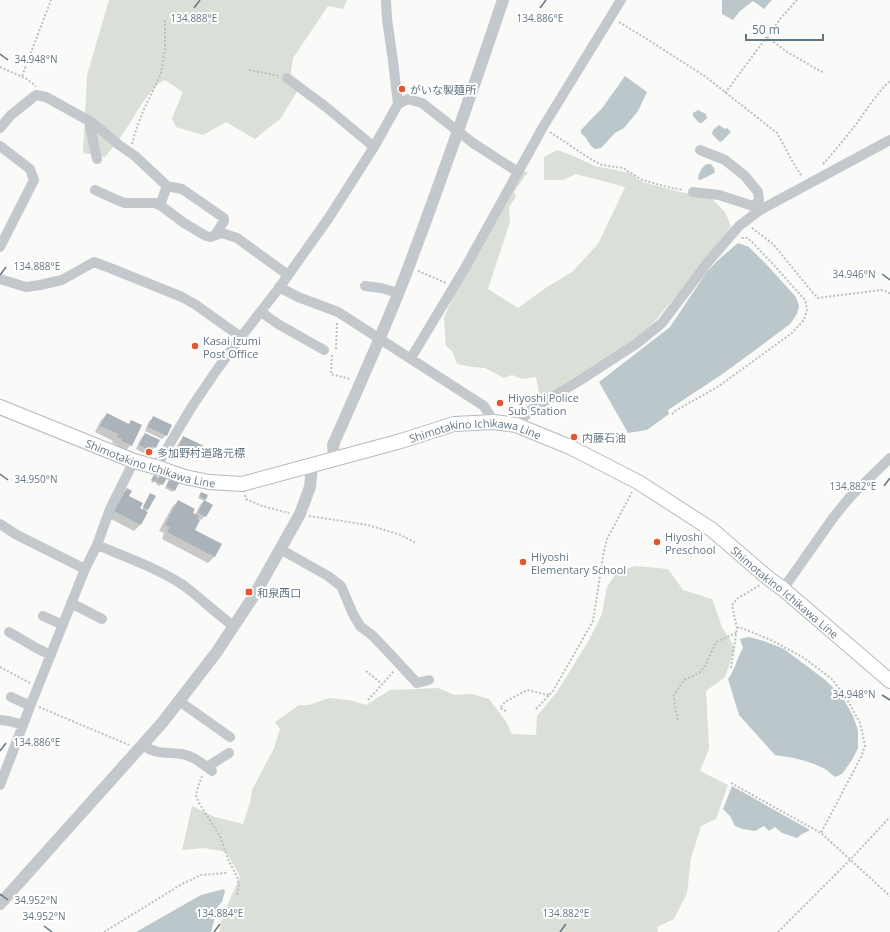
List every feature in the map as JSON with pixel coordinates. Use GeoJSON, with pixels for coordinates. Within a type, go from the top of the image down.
{"type":"FeatureCollection","features":[{"type":"Feature","properties":{"kind":"main road","name":"Shimotakino Ichikawa Line"},"geometry":{"type":"LineString","coordinates":[[0,407],[134,461],[185,477],[242,484],[401,441],[454,424],[494,422],[516,425],[570,447],[638,482],[711,529],[890,681]]}},
{"type":"Feature","properties":{"kind":"street"},"geometry":{"type":"LineString","coordinates":[[386,0],[387,20],[398,104]]}},
{"type":"Feature","properties":{"kind":"street"},"geometry":{"type":"LineString","coordinates":[[334,458],[333,445],[380,339],[409,267],[459,131],[503,0]]}},
{"type":"Feature","properties":{"kind":"street"},"geometry":{"type":"LineString","coordinates":[[411,358],[454,286],[543,127],[622,0]]}},
{"type":"Feature","properties":{"kind":"street"},"geometry":{"type":"LineString","coordinates":[[287,78],[326,107],[374,147]]}},
{"type":"Feature","properties":{"kind":"street"},"geometry":{"type":"LineString","coordinates":[[0,128],[11,115],[36,95],[46,97],[93,123],[119,145],[130,152],[167,186],[182,189],[224,218],[224,221],[217,232],[219,234]]}},
{"type":"Feature","properties":{"kind":"street"},"geometry":{"type":"LineString","coordinates":[[156,467],[191,408],[216,371],[261,312],[328,219],[374,147],[398,104],[408,99],[422,104],[473,143],[518,172]]}},
{"type":"Feature","properties":{"kind":"street"},"geometry":{"type":"LineString","coordinates":[[93,123],[90,126],[97,159]]}},
{"type":"Feature","properties":{"kind":"street"},"geometry":{"type":"LineString","coordinates":[[516,425],[532,409],[636,344],[662,323],[708,262],[739,226],[757,209],[808,184],[890,140]]}},
{"type":"Feature","properties":{"kind":"street"},"geometry":{"type":"LineString","coordinates":[[0,146],[30,169],[34,180],[0,247]]}},
{"type":"Feature","properties":{"kind":"street"},"geometry":{"type":"LineString","coordinates":[[700,150],[724,160],[745,176],[758,192],[759,200],[757,209]]}},
{"type":"Feature","properties":{"kind":"street"},"geometry":{"type":"LineString","coordinates":[[160,205],[167,186]]}},
{"type":"Feature","properties":{"kind":"street"},"geometry":{"type":"LineString","coordinates":[[95,190],[125,203],[155,203],[160,205],[206,236],[210,237],[222,233],[237,238],[288,275]]}},
{"type":"Feature","properties":{"kind":"street"},"geometry":{"type":"LineString","coordinates":[[693,192],[719,195],[750,205],[757,209]]}},
{"type":"Feature","properties":{"kind":"street"},"geometry":{"type":"LineString","coordinates":[[0,279],[26,287],[40,285],[62,280],[94,262],[182,297],[196,305],[241,337]]}},
{"type":"Feature","properties":{"kind":"street"},"geometry":{"type":"LineString","coordinates":[[365,286],[381,288],[398,293]]}},
{"type":"Feature","properties":{"kind":"street"},"geometry":{"type":"LineString","coordinates":[[279,287],[298,297],[337,312],[411,358],[484,406],[494,422]]}},
{"type":"Feature","properties":{"kind":"street"},"geometry":{"type":"LineString","coordinates":[[261,312],[278,324],[328,352]]}},
{"type":"Feature","properties":{"kind":"street"},"geometry":{"type":"LineString","coordinates":[[783,589],[833,518],[850,497],[890,458]]}},
{"type":"Feature","properties":{"kind":"street"},"geometry":{"type":"LineString","coordinates":[[0,785],[85,569],[110,509],[134,461]]}},
{"type":"Feature","properties":{"kind":"street"},"geometry":{"type":"LineString","coordinates":[[0,904],[162,723],[216,653],[255,594],[300,514],[310,487],[312,465]]}},
{"type":"Feature","properties":{"kind":"street"},"geometry":{"type":"LineString","coordinates":[[0,524],[17,535],[85,569]]}},
{"type":"Feature","properties":{"kind":"street"},"geometry":{"type":"LineString","coordinates":[[96,544],[153,568],[169,577],[195,594],[234,626]]}},
{"type":"Feature","properties":{"kind":"street"},"geometry":{"type":"LineString","coordinates":[[280,549],[328,576],[341,586],[360,626],[373,636],[417,683],[429,680]]}},
{"type":"Feature","properties":{"kind":"street"},"geometry":{"type":"LineString","coordinates":[[71,603],[102,619]]}},
{"type":"Feature","properties":{"kind":"street"},"geometry":{"type":"LineString","coordinates":[[43,616],[62,625]]}},
{"type":"Feature","properties":{"kind":"street"},"geometry":{"type":"LineString","coordinates":[[9,632],[51,655]]}},
{"type":"Feature","properties":{"kind":"street"},"geometry":{"type":"LineString","coordinates":[[11,697],[24,703],[31,704]]}},
{"type":"Feature","properties":{"kind":"street"},"geometry":{"type":"LineString","coordinates":[[179,701],[230,737]]}},
{"type":"Feature","properties":{"kind":"street"},"geometry":{"type":"LineString","coordinates":[[0,720],[23,725]]}},
{"type":"Feature","properties":{"kind":"street"},"geometry":{"type":"LineString","coordinates":[[141,747],[154,752],[164,754],[181,754],[194,758],[210,769],[228,753]]}},
{"type":"Feature","properties":{"kind":"path"},"geometry":{"type":"LineString","coordinates":[[22,76],[51,0]]}},
{"type":"Feature","properties":{"kind":"path"},"geometry":{"type":"LineString","coordinates":[[725,93],[766,37],[798,0]]}},
{"type":"Feature","properties":{"kind":"path"},"geometry":{"type":"LineString","coordinates":[[611,17],[699,73],[777,134],[794,164],[808,184]]}},
{"type":"Feature","properties":{"kind":"path"},"geometry":{"type":"LineString","coordinates":[[130,152],[143,111],[161,74],[165,49],[165,20]]}},
{"type":"Feature","properties":{"kind":"path"},"geometry":{"type":"LineString","coordinates":[[766,37],[787,52],[824,73]]}},
{"type":"Feature","properties":{"kind":"path"},"geometry":{"type":"LineString","coordinates":[[0,67],[28,79],[36,86],[38,95]]}},
{"type":"Feature","properties":{"kind":"path"},"geometry":{"type":"LineString","coordinates":[[248,70],[287,78]]}},
{"type":"Feature","properties":{"kind":"path"},"geometry":{"type":"LineString","coordinates":[[817,179],[815,172],[834,153],[881,89],[890,81]]}},
{"type":"Feature","properties":{"kind":"path"},"geometry":{"type":"LineString","coordinates":[[543,127],[592,160],[602,165],[623,168],[642,180],[693,192]]}},
{"type":"Feature","properties":{"kind":"path"},"geometry":{"type":"LineString","coordinates":[[746,221],[753,229],[773,244],[818,298],[881,290],[890,294]]}},
{"type":"Feature","properties":{"kind":"path"},"geometry":{"type":"LineString","coordinates":[[672,414],[720,386],[792,333],[804,320],[807,310],[805,300],[748,238],[740,238],[728,245],[724,243]]}},
{"type":"Feature","properties":{"kind":"path"},"geometry":{"type":"LineString","coordinates":[[409,267],[454,286]]}},
{"type":"Feature","properties":{"kind":"path"},"geometry":{"type":"LineString","coordinates":[[336,350],[337,312]]}},
{"type":"Feature","properties":{"kind":"path"},"geometry":{"type":"LineString","coordinates":[[328,352],[331,374],[361,382]]}},
{"type":"Feature","properties":{"kind":"path"},"geometry":{"type":"LineString","coordinates":[[536,709],[554,691],[593,621],[607,539],[638,482]]}},
{"type":"Feature","properties":{"kind":"path"},"geometry":{"type":"LineString","coordinates":[[242,484],[246,498],[262,506],[287,513],[368,525],[401,535],[416,543]]}},
{"type":"Feature","properties":{"kind":"path"},"geometry":{"type":"LineString","coordinates":[[731,668],[737,628],[732,605],[738,598],[764,583],[768,578]]}},
{"type":"Feature","properties":{"kind":"path"},"geometry":{"type":"LineString","coordinates":[[737,628],[739,627],[771,640],[804,658],[832,679],[849,703],[860,723],[864,746],[861,757],[821,833]]}},
{"type":"Feature","properties":{"kind":"path"},"geometry":{"type":"LineString","coordinates":[[678,720],[674,695],[684,680],[699,673],[705,666],[716,642],[736,633]]}},
{"type":"Feature","properties":{"kind":"path"},"geometry":{"type":"LineString","coordinates":[[368,700],[400,664]]}},
{"type":"Feature","properties":{"kind":"path"},"geometry":{"type":"LineString","coordinates":[[0,667],[38,687]]}},
{"type":"Feature","properties":{"kind":"path"},"geometry":{"type":"LineString","coordinates":[[366,671],[382,684]]}},
{"type":"Feature","properties":{"kind":"path"},"geometry":{"type":"LineString","coordinates":[[506,711],[500,708],[505,702],[527,690],[549,695]]}},
{"type":"Feature","properties":{"kind":"path"},"geometry":{"type":"LineString","coordinates":[[31,704],[141,747]]}},
{"type":"Feature","properties":{"kind":"path"},"geometry":{"type":"LineString","coordinates":[[210,769],[198,787],[196,796],[220,836],[228,859],[237,877],[239,885],[237,895]]}},
{"type":"Feature","properties":{"kind":"path"},"geometry":{"type":"LineString","coordinates":[[731,783],[821,833],[890,896]]}},
{"type":"Feature","properties":{"kind":"path"},"geometry":{"type":"LineString","coordinates":[[778,932],[890,818]]}},
{"type":"Feature","properties":{"kind":"path"},"geometry":{"type":"LineString","coordinates":[[104,932],[182,884],[201,875],[227,873]]}},
{"type":"Feature","properties":{"kind":"shaded area"},"geometry":{"type":"Polygon","coordinates":[[[109,0],[347,0],[343,9],[328,6],[293,58],[290,78],[298,90],[281,118],[255,139],[226,122],[203,135],[176,127],[172,118],[183,92],[165,80],[159,83],[148,95],[105,157],[83,153],[87,75],[109,0]]]}},
{"type":"Feature","properties":{"kind":"shaded area"},"geometry":{"type":"Polygon","coordinates":[[[722,0],[772,0],[764,9],[753,1],[740,11],[733,20],[722,14],[722,0]]]}},
{"type":"Feature","properties":{"kind":"shaded area"},"geometry":{"type":"Polygon","coordinates":[[[625,76],[647,92],[638,111],[624,128],[615,133],[601,148],[595,149],[581,133],[581,130],[603,107],[625,76]]]}},
{"type":"Feature","properties":{"kind":"shaded area"},"geometry":{"type":"Polygon","coordinates":[[[698,110],[706,114],[707,118],[702,123],[699,123],[693,116],[693,113],[698,110]]]}},
{"type":"Feature","properties":{"kind":"shaded area"},"geometry":{"type":"Polygon","coordinates":[[[719,125],[725,129],[727,128],[731,132],[720,142],[712,133],[713,130],[719,125]]]}},
{"type":"Feature","properties":{"kind":"shaded area"},"geometry":{"type":"Polygon","coordinates":[[[557,150],[595,166],[630,173],[642,182],[680,192],[710,197],[725,212],[731,226],[724,238],[676,296],[639,337],[540,399],[536,377],[522,379],[512,375],[504,378],[485,368],[457,364],[452,351],[446,346],[444,318],[457,287],[521,171],[528,172],[514,192],[516,197],[509,207],[510,222],[488,289],[518,308],[547,287],[572,272],[598,244],[625,187],[576,174],[563,180],[544,180],[544,157],[557,150]]]}},
{"type":"Feature","properties":{"kind":"shaded area"},"geometry":{"type":"Polygon","coordinates":[[[707,164],[711,164],[715,173],[699,180],[698,178],[700,172],[707,164]]]}},
{"type":"Feature","properties":{"kind":"shaded area"},"geometry":{"type":"Polygon","coordinates":[[[738,243],[749,247],[796,297],[799,306],[797,314],[790,324],[721,375],[668,410],[669,414],[647,430],[628,433],[599,382],[670,327],[706,273],[717,261],[738,243]]]}},
{"type":"Feature","properties":{"kind":"shaded area"},"geometry":{"type":"Polygon","coordinates":[[[635,566],[668,569],[683,590],[712,599],[722,627],[735,648],[725,677],[706,691],[709,749],[700,771],[728,785],[716,819],[701,826],[691,858],[687,893],[674,919],[657,927],[658,932],[219,932],[222,917],[240,876],[226,852],[204,848],[182,850],[192,806],[215,817],[243,824],[250,803],[252,790],[274,748],[280,729],[275,722],[299,705],[309,705],[329,698],[349,700],[366,705],[390,690],[438,688],[455,695],[472,694],[489,699],[505,720],[512,734],[536,735],[537,716],[557,692],[589,640],[602,614],[607,587],[617,572],[635,566]]]}},
{"type":"Feature","properties":{"kind":"shaded area"},"geometry":{"type":"Polygon","coordinates":[[[749,637],[784,649],[824,679],[842,696],[853,716],[858,730],[858,748],[842,774],[835,777],[825,769],[813,764],[794,758],[775,755],[739,715],[728,679],[743,648],[740,639],[749,637]]]}},
{"type":"Feature","properties":{"kind":"shaded area"},"geometry":{"type":"Polygon","coordinates":[[[732,786],[810,830],[797,838],[782,833],[775,827],[769,831],[764,826],[755,831],[735,826],[730,816],[723,809],[732,786]]]}},
{"type":"Feature","properties":{"kind":"shaded area"},"geometry":{"type":"Polygon","coordinates":[[[224,889],[225,891],[222,902],[218,906],[211,932],[136,932],[201,895],[224,889]]]}},
{"type":"Feature","properties":{"kind":"building"},"geometry":{"type":"Polygon","coordinates":[[[107,413],[129,424],[131,420],[142,425],[132,446],[117,437],[119,434],[100,426],[107,413]]]}},
{"type":"Feature","properties":{"kind":"building"},"geometry":{"type":"Polygon","coordinates":[[[153,416],[172,425],[167,436],[148,427],[153,416]]]}},
{"type":"Feature","properties":{"kind":"building"},"geometry":{"type":"Polygon","coordinates":[[[145,433],[160,440],[156,448],[152,446],[150,451],[139,445],[145,433]]]}},
{"type":"Feature","properties":{"kind":"building"},"geometry":{"type":"Polygon","coordinates":[[[183,436],[204,446],[200,456],[179,446],[183,436]]]}},
{"type":"Feature","properties":{"kind":"building"},"geometry":{"type":"Polygon","coordinates":[[[154,475],[158,477],[156,482],[151,480],[154,475]]]}},
{"type":"Feature","properties":{"kind":"building"},"geometry":{"type":"Polygon","coordinates":[[[160,475],[167,478],[163,485],[156,482],[160,475]]]}},
{"type":"Feature","properties":{"kind":"building"},"geometry":{"type":"Polygon","coordinates":[[[170,478],[179,483],[175,491],[166,486],[170,478]]]}},
{"type":"Feature","properties":{"kind":"building"},"geometry":{"type":"Polygon","coordinates":[[[127,488],[132,491],[129,496],[143,503],[140,508],[148,512],[141,525],[114,511],[127,488]]]}},
{"type":"Feature","properties":{"kind":"building"},"geometry":{"type":"Polygon","coordinates":[[[201,492],[208,495],[206,500],[199,496],[201,492]]]}},
{"type":"Feature","properties":{"kind":"building"},"geometry":{"type":"Polygon","coordinates":[[[150,493],[156,496],[148,510],[143,507],[150,493]]]}},
{"type":"Feature","properties":{"kind":"building"},"geometry":{"type":"Polygon","coordinates":[[[178,500],[195,509],[193,513],[199,516],[197,518],[200,520],[195,530],[222,544],[215,557],[167,532],[170,527],[165,525],[178,500]]]}},
{"type":"Feature","properties":{"kind":"building"},"geometry":{"type":"Polygon","coordinates":[[[204,500],[213,505],[206,517],[198,513],[204,500]]]}},
{"type":"Feature","properties":{"kind":"place","name":"がいな製麺所"},"geometry":{"type":"Point","coordinates":[402,89]}},
{"type":"Feature","properties":{"kind":"place","name":"Kasai Izumi Post Office"},"geometry":{"type":"Point","coordinates":[195,346]}},
{"type":"Feature","properties":{"kind":"place","name":"Hiyoshi Police Sub Station"},"geometry":{"type":"Point","coordinates":[500,403]}},
{"type":"Feature","properties":{"kind":"place","name":"内藤石油"},"geometry":{"type":"Point","coordinates":[574,437]}},
{"type":"Feature","properties":{"kind":"place","name":"多加野村道路元標"},"geometry":{"type":"Point","coordinates":[149,452]}},
{"type":"Feature","properties":{"kind":"place","name":"Hiyoshi Preschool"},"geometry":{"type":"Point","coordinates":[657,542]}},
{"type":"Feature","properties":{"kind":"place","name":"Hiyoshi Elementary School"},"geometry":{"type":"Point","coordinates":[523,562]}},
{"type":"Feature","properties":{"kind":"place","name":"和泉西口"},"geometry":{"type":"Point","coordinates":[249,592]}}]}
